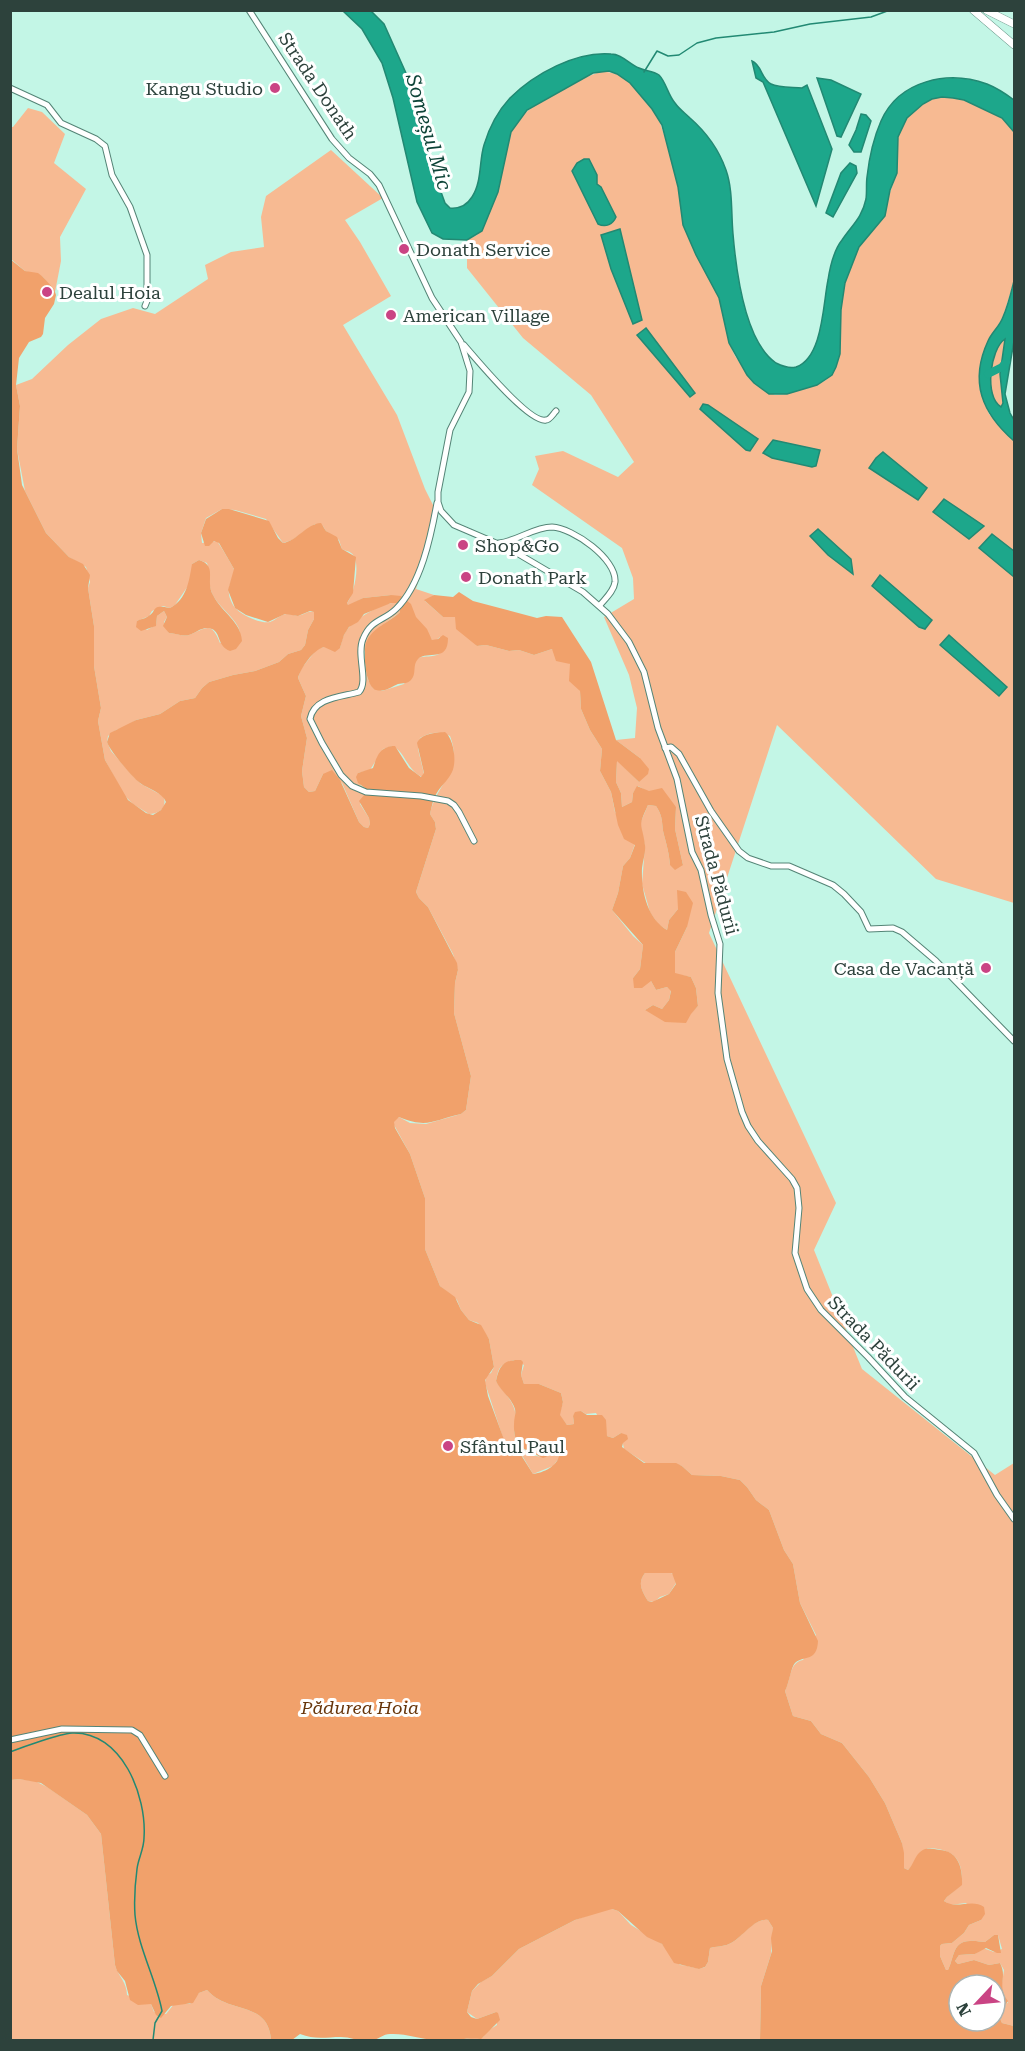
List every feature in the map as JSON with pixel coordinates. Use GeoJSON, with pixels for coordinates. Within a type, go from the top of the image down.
{"type":"FeatureCollection","features":[{"type":"Feature","properties":{"kind":"main road"},"geometry":{"type":"LineString","coordinates":[[973,10],[1014,45]]}},
{"type":"Feature","properties":{"kind":"main road"},"geometry":{"type":"LineString","coordinates":[[986,10],[1014,24]]}},
{"type":"Feature","properties":{"kind":"street","name":"Strada Donath"},"geometry":{"type":"LineString","coordinates":[[249,10],[332,139],[379,185],[432,298],[461,342],[469,364],[471,386],[450,430],[439,482],[438,502]]}},
{"type":"Feature","properties":{"kind":"street"},"geometry":{"type":"LineString","coordinates":[[10,88],[47,105],[61,123],[96,139],[105,146],[112,175],[130,207],[147,255],[147,301],[145,306]]}},
{"type":"Feature","properties":{"kind":"street"},"geometry":{"type":"LineString","coordinates":[[461,342],[526,412],[544,421],[556,411]]}},
{"type":"Feature","properties":{"kind":"street"},"geometry":{"type":"LineString","coordinates":[[438,502],[414,586],[396,609],[377,620],[363,640],[360,654],[363,687],[358,692],[324,701],[314,709],[310,719],[341,775],[352,786],[366,792],[408,794],[448,801],[459,812],[474,841]]}},
{"type":"Feature","properties":{"kind":"street","name":"Strada Pădurii"},"geometry":{"type":"LineString","coordinates":[[438,502],[443,514],[454,525],[496,543],[563,580],[600,605],[619,627],[642,667],[665,748],[677,779],[691,848],[701,870],[720,944],[717,987],[728,1063],[748,1126],[766,1152],[790,1177],[797,1188],[799,1208],[795,1253],[807,1289],[821,1310],[904,1397],[974,1453],[997,1495],[1014,1519]]}},
{"type":"Feature","properties":{"kind":"street"},"geometry":{"type":"LineString","coordinates":[[496,543],[551,527],[562,529],[582,540],[602,553],[613,569],[615,581],[611,592],[600,605]]}},
{"type":"Feature","properties":{"kind":"street","name":"Strada Pădurii"},"geometry":{"type":"LineString","coordinates":[[665,748],[671,747],[679,754],[711,811],[736,848],[744,855],[771,866],[789,867],[838,889],[861,912],[868,929],[893,928],[902,932],[936,961],[1014,1041]]}},
{"type":"Feature","properties":{"kind":"street"},"geometry":{"type":"LineString","coordinates":[[10,1740],[62,1729],[132,1730],[140,1735],[165,1776]]}},
{"type":"Feature","properties":{"kind":"shaded area"},"geometry":{"type":"Polygon","coordinates":[[[343,11],[371,11],[384,24],[414,91],[432,167],[445,203],[450,208],[457,208],[465,204],[475,191],[484,145],[491,126],[502,108],[520,89],[543,73],[584,56],[611,54],[659,75],[678,107],[707,135],[723,163],[730,185],[734,249],[739,284],[749,322],[765,353],[776,363],[788,367],[796,367],[805,362],[817,342],[833,259],[839,244],[862,211],[866,199],[872,148],[881,121],[889,107],[900,96],[926,82],[957,78],[972,80],[987,84],[1014,100],[1014,132],[1002,118],[964,100],[953,98],[932,99],[907,118],[898,137],[897,173],[890,190],[885,216],[859,247],[845,283],[841,310],[840,354],[832,375],[817,385],[787,394],[769,394],[747,375],[729,343],[719,298],[683,225],[678,187],[662,125],[630,83],[609,71],[593,73],[527,110],[511,132],[498,192],[482,231],[467,240],[443,239],[432,233],[417,202],[393,98],[382,63],[362,29],[343,11]]]}},
{"type":"Feature","properties":{"kind":"shaded area"},"geometry":{"type":"Polygon","coordinates":[[[752,61],[771,84],[802,88],[807,85],[832,149],[816,206],[763,82],[756,78],[752,61]]]}},
{"type":"Feature","properties":{"kind":"shaded area"},"geometry":{"type":"Polygon","coordinates":[[[602,71],[617,74],[630,83],[658,117],[719,298],[729,343],[735,356],[754,383],[775,395],[787,394],[817,385],[826,380],[836,367],[840,354],[841,310],[845,283],[859,247],[888,198],[897,173],[898,137],[907,118],[932,99],[953,98],[964,100],[1002,118],[1014,132],[1014,281],[1003,317],[988,342],[979,375],[980,391],[989,414],[1014,441],[1014,903],[936,879],[777,725],[709,933],[836,1203],[814,1250],[862,1369],[995,1475],[1014,1463],[1014,2026],[1007,2024],[1007,1973],[1004,1973],[1000,1963],[989,1965],[974,1960],[958,1964],[955,1961],[959,1955],[975,1954],[983,1948],[994,1952],[1002,1949],[998,1935],[994,1935],[985,1942],[972,1941],[960,1944],[954,1951],[948,1970],[940,1956],[942,1944],[952,1943],[964,1933],[969,1925],[981,1920],[966,1903],[950,1905],[944,1901],[962,1884],[959,1862],[950,1853],[928,1848],[921,1853],[908,1870],[904,1868],[902,1843],[885,1803],[869,1777],[842,1743],[821,1734],[811,1721],[793,1716],[785,1691],[795,1664],[803,1660],[816,1635],[800,1603],[793,1564],[784,1550],[769,1510],[756,1500],[740,1480],[721,1476],[692,1475],[682,1466],[672,1463],[647,1464],[624,1449],[621,1433],[613,1438],[607,1436],[596,1413],[586,1414],[581,1411],[573,1416],[574,1424],[567,1425],[559,1415],[563,1402],[561,1393],[539,1384],[524,1384],[521,1375],[524,1365],[514,1360],[501,1367],[496,1381],[514,1408],[515,1437],[529,1453],[544,1456],[555,1448],[559,1458],[553,1466],[533,1474],[523,1457],[518,1453],[512,1455],[507,1450],[485,1383],[486,1376],[494,1367],[489,1339],[478,1323],[469,1320],[457,1300],[440,1286],[425,1249],[425,1198],[410,1154],[394,1125],[394,1120],[399,1117],[410,1123],[426,1124],[461,1114],[466,1110],[471,1076],[454,1013],[458,970],[453,954],[428,907],[416,892],[436,829],[430,814],[433,803],[452,768],[454,759],[450,736],[435,733],[420,738],[418,749],[424,774],[422,777],[392,746],[383,749],[370,770],[358,773],[360,785],[364,788],[365,794],[360,804],[369,818],[368,828],[359,822],[342,783],[323,774],[315,791],[309,792],[304,787],[302,771],[307,738],[301,716],[306,696],[298,678],[301,669],[317,649],[340,648],[346,632],[356,621],[378,608],[397,603],[400,612],[376,630],[367,643],[363,655],[368,680],[373,688],[382,691],[404,684],[414,672],[414,665],[419,658],[441,653],[446,647],[440,637],[435,641],[432,640],[414,616],[391,595],[363,598],[348,606],[356,578],[356,563],[350,552],[342,549],[339,540],[323,526],[315,524],[292,540],[283,543],[266,519],[235,510],[222,509],[206,518],[201,533],[202,543],[217,541],[234,569],[229,593],[233,605],[239,612],[250,618],[266,622],[285,614],[299,616],[310,612],[314,612],[314,619],[301,650],[255,671],[209,682],[195,698],[180,701],[160,714],[136,720],[108,736],[107,742],[111,751],[132,775],[141,784],[163,796],[162,809],[157,813],[149,814],[124,795],[105,760],[98,721],[101,708],[94,666],[94,626],[88,588],[90,582],[86,567],[69,557],[46,533],[25,491],[17,449],[20,406],[16,385],[32,379],[68,345],[101,319],[133,308],[155,314],[208,279],[205,265],[231,252],[264,247],[261,217],[266,196],[331,150],[383,198],[345,220],[391,296],[343,325],[397,415],[425,489],[437,513],[416,589],[434,595],[425,601],[443,617],[455,617],[477,646],[486,645],[509,651],[519,650],[534,655],[552,649],[570,664],[580,691],[581,709],[602,749],[600,771],[611,792],[615,812],[635,844],[630,858],[623,866],[612,910],[643,945],[640,969],[633,978],[651,981],[656,990],[667,987],[671,990],[669,1000],[662,1009],[653,1005],[645,1010],[691,1013],[698,1006],[696,988],[691,977],[675,974],[675,952],[687,927],[678,909],[669,920],[667,930],[658,924],[650,912],[642,884],[645,846],[640,824],[648,805],[656,806],[660,814],[670,865],[683,865],[675,829],[676,807],[638,786],[633,793],[632,802],[622,807],[621,793],[616,782],[617,760],[639,782],[640,758],[616,740],[635,738],[637,708],[629,675],[604,617],[634,599],[633,578],[622,548],[532,485],[539,469],[535,456],[563,451],[618,477],[634,462],[591,395],[523,338],[467,268],[467,240],[477,235],[498,192],[511,132],[520,118],[533,106],[576,81],[602,71]],[[199,560],[192,564],[192,577],[175,605],[170,608],[163,606],[137,621],[147,630],[156,625],[157,616],[164,611],[167,617],[164,622],[169,633],[187,635],[207,628],[214,631],[220,643],[240,632],[236,623],[212,593],[207,563],[199,560]]]}},
{"type":"Feature","properties":{"kind":"shaded area"},"geometry":{"type":"Polygon","coordinates":[[[817,78],[831,80],[861,94],[841,137],[837,136],[817,78]]]}},
{"type":"Feature","properties":{"kind":"shaded area"},"geometry":{"type":"Polygon","coordinates":[[[28,108],[42,112],[65,134],[54,163],[86,189],[60,237],[61,261],[55,292],[43,277],[25,271],[11,259],[11,127],[28,108]]]}},
{"type":"Feature","properties":{"kind":"shaded area"},"geometry":{"type":"Polygon","coordinates":[[[861,114],[866,115],[871,121],[861,152],[854,152],[849,145],[861,114]]]}},
{"type":"Feature","properties":{"kind":"shaded area"},"geometry":{"type":"Polygon","coordinates":[[[589,159],[597,175],[597,184],[601,187],[616,217],[609,225],[598,224],[572,171],[577,163],[589,159]]]}},
{"type":"Feature","properties":{"kind":"shaded area"},"geometry":{"type":"Polygon","coordinates":[[[850,163],[856,166],[857,173],[833,217],[826,213],[841,173],[850,163]]]}},
{"type":"Feature","properties":{"kind":"shaded area"},"geometry":{"type":"Polygon","coordinates":[[[620,229],[642,320],[633,324],[611,269],[601,235],[620,229]]]}},
{"type":"Feature","properties":{"kind":"shaded area"},"geometry":{"type":"Polygon","coordinates":[[[1014,281],[1014,341],[1005,394],[1014,420],[1014,441],[987,408],[979,383],[982,356],[1002,320],[1014,281]],[[1005,339],[996,352],[991,373],[992,394],[1001,407],[1003,403],[1000,374],[1005,339]]]}},
{"type":"Feature","properties":{"kind":"shaded area"},"geometry":{"type":"Polygon","coordinates":[[[646,328],[695,393],[690,397],[637,335],[646,328]]]}},
{"type":"Feature","properties":{"kind":"shaded area"},"geometry":{"type":"Polygon","coordinates":[[[1005,338],[1000,374],[1003,403],[1001,407],[995,402],[992,394],[991,373],[996,352],[1005,338]]]}},
{"type":"Feature","properties":{"kind":"shaded area"},"geometry":{"type":"Polygon","coordinates":[[[703,404],[708,405],[758,439],[750,451],[746,450],[700,409],[703,404]]]}},
{"type":"Feature","properties":{"kind":"shaded area"},"geometry":{"type":"Polygon","coordinates":[[[773,440],[820,450],[816,466],[772,458],[763,453],[773,440]]]}},
{"type":"Feature","properties":{"kind":"shaded area"},"geometry":{"type":"Polygon","coordinates":[[[883,452],[927,488],[918,500],[869,468],[883,452]]]}},
{"type":"Feature","properties":{"kind":"shaded area"},"geometry":{"type":"Polygon","coordinates":[[[944,499],[984,526],[969,539],[933,512],[944,499]]]}},
{"type":"Feature","properties":{"kind":"shaded area"},"geometry":{"type":"Polygon","coordinates":[[[818,529],[851,559],[853,574],[828,555],[810,536],[818,529]]]}},
{"type":"Feature","properties":{"kind":"shaded area"},"geometry":{"type":"Polygon","coordinates":[[[992,534],[1014,551],[1014,577],[979,548],[992,534]]]}},
{"type":"Feature","properties":{"kind":"shaded area"},"geometry":{"type":"Polygon","coordinates":[[[880,575],[932,620],[925,629],[919,627],[872,586],[880,575]]]}},
{"type":"Feature","properties":{"kind":"shaded area"},"geometry":{"type":"Polygon","coordinates":[[[949,635],[1007,687],[999,696],[940,645],[949,635]]]}},
{"type":"Feature","properties":{"kind":"shaded area"},"geometry":{"type":"Polygon","coordinates":[[[670,1572],[674,1575],[676,1583],[669,1594],[654,1602],[648,1601],[641,1584],[645,1573],[670,1572]]]}},
{"type":"Feature","properties":{"kind":"shaded area"},"geometry":{"type":"Polygon","coordinates":[[[10,1780],[35,1781],[47,1787],[87,1815],[101,1834],[115,1965],[126,1986],[127,1995],[151,2004],[154,2012],[166,2014],[174,2004],[190,2004],[199,1993],[207,1990],[216,1998],[255,2013],[263,2019],[268,2027],[271,2040],[11,2040],[10,1780]]]}},
{"type":"Feature","properties":{"kind":"shaded area"},"geometry":{"type":"Polygon","coordinates":[[[606,1909],[618,1911],[631,1925],[662,1944],[680,1965],[699,1968],[705,1967],[708,1962],[710,1948],[729,1944],[752,1925],[768,1920],[773,1928],[771,1954],[761,1986],[760,2040],[463,2040],[483,2037],[486,2032],[497,2025],[496,2012],[477,2019],[467,2012],[472,1991],[481,1982],[492,1976],[519,1949],[575,1920],[606,1909]]]}},
{"type":"Feature","properties":{"kind":"green space","name":"Pădurea Hoia"},"geometry":{"type":"Polygon","coordinates":[[[10,259],[25,271],[38,273],[54,289],[56,295],[54,304],[45,318],[43,334],[29,342],[19,358],[16,385],[20,406],[17,449],[22,485],[46,533],[69,557],[83,564],[90,575],[88,588],[94,626],[94,666],[101,708],[98,721],[105,760],[128,800],[146,813],[153,815],[161,810],[166,802],[158,793],[140,783],[122,764],[107,742],[110,733],[136,720],[160,714],[180,701],[195,698],[209,682],[255,671],[301,650],[314,619],[314,612],[310,611],[298,616],[285,614],[268,622],[246,615],[235,608],[228,590],[234,569],[219,543],[214,541],[209,546],[205,546],[201,533],[206,519],[222,509],[269,521],[283,543],[311,526],[321,523],[326,531],[337,537],[342,549],[356,557],[353,593],[348,605],[363,598],[401,596],[411,604],[416,617],[427,629],[432,640],[443,635],[448,638],[445,651],[418,659],[413,678],[409,681],[385,690],[376,690],[367,676],[365,648],[372,633],[400,612],[397,603],[391,603],[364,614],[358,622],[349,627],[340,648],[335,652],[324,647],[312,655],[298,678],[306,696],[301,716],[307,738],[302,771],[304,787],[309,792],[315,791],[323,774],[332,770],[340,780],[359,822],[364,827],[368,828],[370,824],[359,801],[365,794],[365,788],[358,783],[356,777],[358,773],[373,768],[383,750],[395,746],[409,768],[421,777],[424,773],[417,743],[419,740],[429,734],[445,732],[452,745],[454,768],[433,802],[430,814],[436,829],[416,892],[428,907],[457,963],[454,1013],[471,1076],[466,1110],[461,1114],[424,1123],[399,1117],[394,1122],[410,1154],[425,1198],[425,1249],[440,1286],[455,1297],[469,1320],[481,1325],[489,1339],[494,1367],[485,1380],[488,1396],[509,1453],[521,1455],[533,1474],[549,1468],[556,1462],[559,1455],[555,1448],[543,1458],[521,1447],[518,1443],[514,1432],[515,1409],[496,1381],[503,1364],[510,1361],[521,1360],[523,1362],[521,1375],[524,1384],[539,1384],[561,1393],[563,1402],[560,1415],[567,1425],[574,1424],[575,1412],[602,1415],[606,1420],[607,1436],[613,1438],[621,1433],[627,1435],[628,1439],[622,1447],[644,1463],[676,1463],[692,1475],[721,1476],[740,1480],[756,1500],[769,1510],[784,1550],[793,1564],[800,1603],[818,1641],[815,1653],[798,1661],[792,1668],[785,1691],[793,1716],[811,1721],[821,1734],[842,1743],[869,1777],[885,1803],[902,1843],[904,1868],[908,1870],[918,1854],[926,1849],[946,1851],[958,1861],[962,1873],[962,1885],[944,1901],[954,1904],[979,1905],[984,1907],[985,1914],[981,1920],[969,1925],[964,1933],[952,1943],[942,1944],[940,1956],[948,1970],[954,1951],[960,1944],[972,1941],[985,1942],[994,1935],[998,1935],[1001,1953],[986,1948],[975,1954],[959,1955],[955,1961],[958,1964],[974,1960],[989,1965],[1000,1963],[1003,1973],[947,1973],[947,2033],[1007,2033],[1007,2024],[1014,2026],[1014,2040],[760,2040],[761,1986],[772,1951],[773,1928],[768,1920],[752,1925],[729,1944],[710,1948],[708,1962],[705,1967],[699,1969],[674,1963],[662,1944],[647,1937],[618,1911],[612,1909],[575,1920],[519,1949],[492,1976],[478,1984],[472,1991],[467,2012],[471,2017],[477,2019],[496,2012],[500,2020],[481,2039],[441,2040],[390,2034],[365,2041],[345,2037],[316,2038],[300,2034],[292,2040],[271,2040],[268,2027],[263,2019],[255,2013],[216,1998],[207,1990],[199,1993],[193,2003],[171,2006],[161,2018],[156,2015],[151,2004],[138,2005],[130,2000],[125,1981],[115,1965],[101,1834],[87,1815],[41,1783],[11,1780],[10,259]],[[645,1573],[641,1584],[648,1601],[652,1602],[669,1594],[676,1584],[672,1573],[645,1573]]]}},
{"type":"Feature","properties":{"kind":"green space"},"geometry":{"type":"Polygon","coordinates":[[[199,560],[205,563],[210,570],[213,595],[241,634],[242,641],[236,649],[230,651],[226,649],[217,633],[209,628],[187,635],[169,633],[163,626],[167,617],[164,611],[157,616],[156,626],[141,631],[136,627],[137,621],[151,615],[157,608],[170,608],[180,600],[190,577],[192,564],[199,560]]]}},
{"type":"Feature","properties":{"kind":"green space"},"geometry":{"type":"Polygon","coordinates":[[[459,592],[473,601],[537,618],[562,617],[591,662],[616,740],[640,758],[649,769],[648,774],[639,782],[617,761],[616,782],[621,793],[622,807],[632,802],[637,786],[649,791],[662,788],[676,807],[675,829],[683,865],[675,870],[670,865],[660,814],[656,806],[648,805],[641,822],[645,848],[642,876],[644,894],[650,911],[660,925],[667,930],[669,920],[678,909],[677,890],[686,892],[693,903],[687,927],[675,952],[675,973],[691,977],[696,988],[698,1006],[686,1023],[665,1022],[645,1010],[653,1005],[662,1009],[669,1000],[671,991],[667,987],[656,990],[651,981],[642,988],[634,988],[633,978],[640,969],[643,945],[612,910],[623,866],[630,858],[635,845],[624,839],[618,825],[611,792],[600,771],[602,749],[581,709],[580,691],[569,681],[570,664],[556,661],[552,649],[534,655],[519,650],[509,651],[486,645],[477,646],[456,629],[455,617],[443,617],[424,600],[434,595],[453,597],[459,592]]]}},
{"type":"Feature","properties":{"kind":"waterway"},"geometry":{"type":"LineString","coordinates":[[644,72],[657,51],[668,56],[679,55],[697,43],[716,38],[774,32],[810,24],[871,17],[890,10]]}},
{"type":"Feature","properties":{"kind":"waterway","name":"Someșul Mic"},"geometry":{"type":"LineString","coordinates":[[988,374],[1002,367],[1006,362]]}},
{"type":"Feature","properties":{"kind":"waterway"},"geometry":{"type":"LineString","coordinates":[[10,1752],[66,1734],[90,1735],[105,1743],[118,1754],[128,1769],[136,1786],[144,1821],[144,1842],[136,1880],[135,1915],[162,2011],[155,2023],[153,2040]]}},
{"type":"Feature","properties":{"kind":"place","name":"Kangu Studio"},"geometry":{"type":"Point","coordinates":[275,88]}},
{"type":"Feature","properties":{"kind":"place","name":"Donath Service"},"geometry":{"type":"Point","coordinates":[404,249]}},
{"type":"Feature","properties":{"kind":"place","name":"Dealul Hoia"},"geometry":{"type":"Point","coordinates":[47,292]}},
{"type":"Feature","properties":{"kind":"place","name":"American Village"},"geometry":{"type":"Point","coordinates":[391,315]}},
{"type":"Feature","properties":{"kind":"place","name":"Shop&Go"},"geometry":{"type":"Point","coordinates":[463,545]}},
{"type":"Feature","properties":{"kind":"place","name":"Donath Park"},"geometry":{"type":"Point","coordinates":[466,577]}},
{"type":"Feature","properties":{"kind":"place","name":"Casa de Vacanță"},"geometry":{"type":"Point","coordinates":[986,968]}},
{"type":"Feature","properties":{"kind":"place","name":"Sfântul Paul"},"geometry":{"type":"Point","coordinates":[448,1446]}}]}
